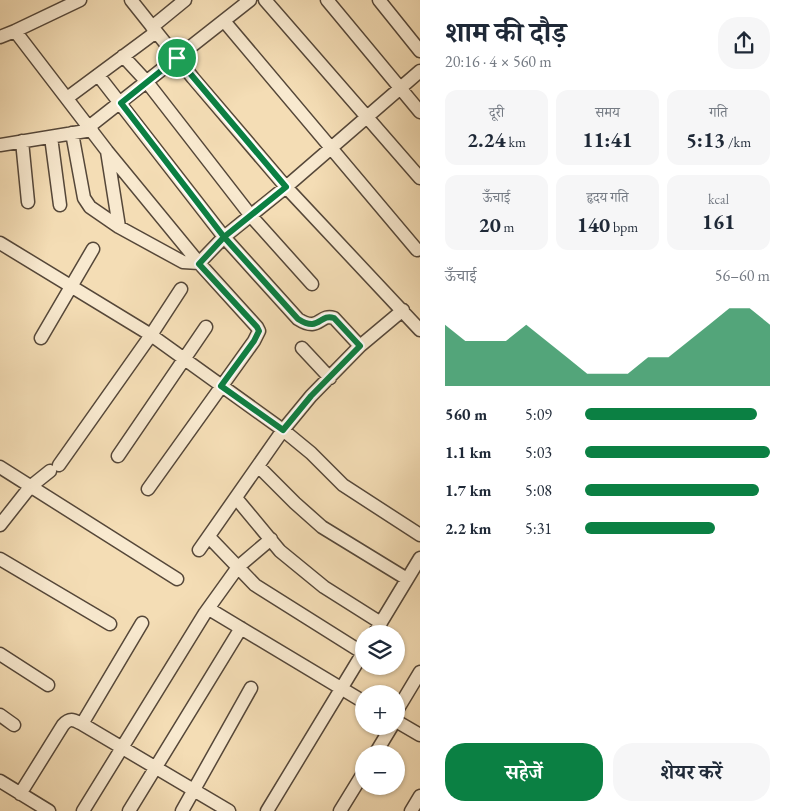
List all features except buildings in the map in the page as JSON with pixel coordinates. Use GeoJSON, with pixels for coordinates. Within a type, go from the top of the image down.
{"type":"FeatureCollection","features":[{"type":"Feature","properties":{"kind":"street"},"geometry":{"type":"LineString","coordinates":[[0,36],[15,31],[80,0]]}},
{"type":"Feature","properties":{"kind":"street"},"geometry":{"type":"LineString","coordinates":[[131,0],[177,58],[286,187],[420,330]]}},
{"type":"Feature","properties":{"kind":"street"},"geometry":{"type":"LineString","coordinates":[[67,98],[123,56],[185,0]]}},
{"type":"Feature","properties":{"kind":"street"},"geometry":{"type":"LineString","coordinates":[[0,145],[51,137],[91,128],[250,0]]}},
{"type":"Feature","properties":{"kind":"street"},"geometry":{"type":"LineString","coordinates":[[265,0],[420,178]]}},
{"type":"Feature","properties":{"kind":"street"},"geometry":{"type":"LineString","coordinates":[[327,0],[420,112]]}},
{"type":"Feature","properties":{"kind":"street"},"geometry":{"type":"LineString","coordinates":[[379,0],[420,51]]}},
{"type":"Feature","properties":{"kind":"street"},"geometry":{"type":"LineString","coordinates":[[224,21],[418,250]]}},
{"type":"Feature","properties":{"kind":"street"},"geometry":{"type":"LineString","coordinates":[[15,31],[107,151],[199,264],[259,331],[254,341],[148,489]]}},
{"type":"Feature","properties":{"kind":"street"},"geometry":{"type":"LineString","coordinates":[[123,56],[147,82],[251,216],[312,284]]}},
{"type":"Feature","properties":{"kind":"street"},"geometry":{"type":"LineString","coordinates":[[199,264],[224,237],[286,187],[399,87],[420,71]]}},
{"type":"Feature","properties":{"kind":"street"},"geometry":{"type":"LineString","coordinates":[[98,75],[224,237],[298,319],[312,325],[326,318],[334,318],[360,346]]}},
{"type":"Feature","properties":{"kind":"street"},"geometry":{"type":"LineString","coordinates":[[72,133],[84,198],[90,208],[118,227],[183,262],[199,264]]}},
{"type":"Feature","properties":{"kind":"street"},"geometry":{"type":"LineString","coordinates":[[51,137],[60,205]]}},
{"type":"Feature","properties":{"kind":"street"},"geometry":{"type":"LineString","coordinates":[[22,141],[28,202]]}},
{"type":"Feature","properties":{"kind":"street"},"geometry":{"type":"LineString","coordinates":[[107,151],[118,227]]}},
{"type":"Feature","properties":{"kind":"street"},"geometry":{"type":"LineString","coordinates":[[0,243],[151,335],[283,430],[311,453],[343,485],[420,535]]}},
{"type":"Feature","properties":{"kind":"street"},"geometry":{"type":"LineString","coordinates":[[41,338],[93,249]]}},
{"type":"Feature","properties":{"kind":"street"},"geometry":{"type":"LineString","coordinates":[[0,525],[30,487],[55,468],[151,335],[180,289]]}},
{"type":"Feature","properties":{"kind":"street"},"geometry":{"type":"LineString","coordinates":[[199,550],[283,430],[311,396],[360,346],[403,310]]}},
{"type":"Feature","properties":{"kind":"street"},"geometry":{"type":"LineString","coordinates":[[118,456],[185,360],[206,326]]}},
{"type":"Feature","properties":{"kind":"street"},"geometry":{"type":"LineString","coordinates":[[302,348],[330,378]]}},
{"type":"Feature","properties":{"kind":"street"},"geometry":{"type":"LineString","coordinates":[[258,466],[295,503],[322,526],[407,579]]}},
{"type":"Feature","properties":{"kind":"street"},"geometry":{"type":"LineString","coordinates":[[0,467],[177,579]]}},
{"type":"Feature","properties":{"kind":"street"},"geometry":{"type":"LineString","coordinates":[[236,498],[280,550],[374,625]]}},
{"type":"Feature","properties":{"kind":"street"},"geometry":{"type":"LineString","coordinates":[[209,536],[255,585],[355,647]]}},
{"type":"Feature","properties":{"kind":"street"},"geometry":{"type":"LineString","coordinates":[[83,811],[205,613],[238,567],[270,539]]}},
{"type":"Feature","properties":{"kind":"street"},"geometry":{"type":"LineString","coordinates":[[380,625],[420,558]]}},
{"type":"Feature","properties":{"kind":"street"},"geometry":{"type":"LineString","coordinates":[[0,559],[110,624]]}},
{"type":"Feature","properties":{"kind":"street"},"geometry":{"type":"LineString","coordinates":[[209,609],[355,697]]}},
{"type":"Feature","properties":{"kind":"street"},"geometry":{"type":"LineString","coordinates":[[82,724],[142,623]]}},
{"type":"Feature","properties":{"kind":"street"},"geometry":{"type":"LineString","coordinates":[[129,811],[241,628]]}},
{"type":"Feature","properties":{"kind":"street"},"geometry":{"type":"LineString","coordinates":[[0,654],[48,685]]}},
{"type":"Feature","properties":{"kind":"street"},"geometry":{"type":"LineString","coordinates":[[267,811],[355,665]]}},
{"type":"Feature","properties":{"kind":"street"},"geometry":{"type":"LineString","coordinates":[[405,697],[420,672]]}},
{"type":"Feature","properties":{"kind":"street"},"geometry":{"type":"LineString","coordinates":[[182,811],[251,688]]}},
{"type":"Feature","properties":{"kind":"street"},"geometry":{"type":"LineString","coordinates":[[0,715],[14,724]]}},
{"type":"Feature","properties":{"kind":"street"},"geometry":{"type":"LineString","coordinates":[[20,794],[67,720],[71,719],[229,811]]}},
{"type":"Feature","properties":{"kind":"street"},"geometry":{"type":"LineString","coordinates":[[405,726],[420,735]]}},
{"type":"Feature","properties":{"kind":"street"},"geometry":{"type":"LineString","coordinates":[[0,781],[49,811]]}},
{"type":"Feature","properties":{"kind":"street"},"geometry":{"type":"LineString","coordinates":[[340,811],[355,787]]}},
{"type":"Feature","properties":{"kind":"street"},"geometry":{"type":"LineString","coordinates":[[411,811],[420,796]]}},
{"type":"Feature","properties":{"kind":"route"},"geometry":{"type":"LineString","coordinates":[[177,58],[121,103],[224,237],[199,264],[259,331],[254,341],[221,386],[283,430],[311,396],[360,346],[334,318],[326,318],[312,325],[298,319],[224,237],[286,187],[177,58]]}}]}
